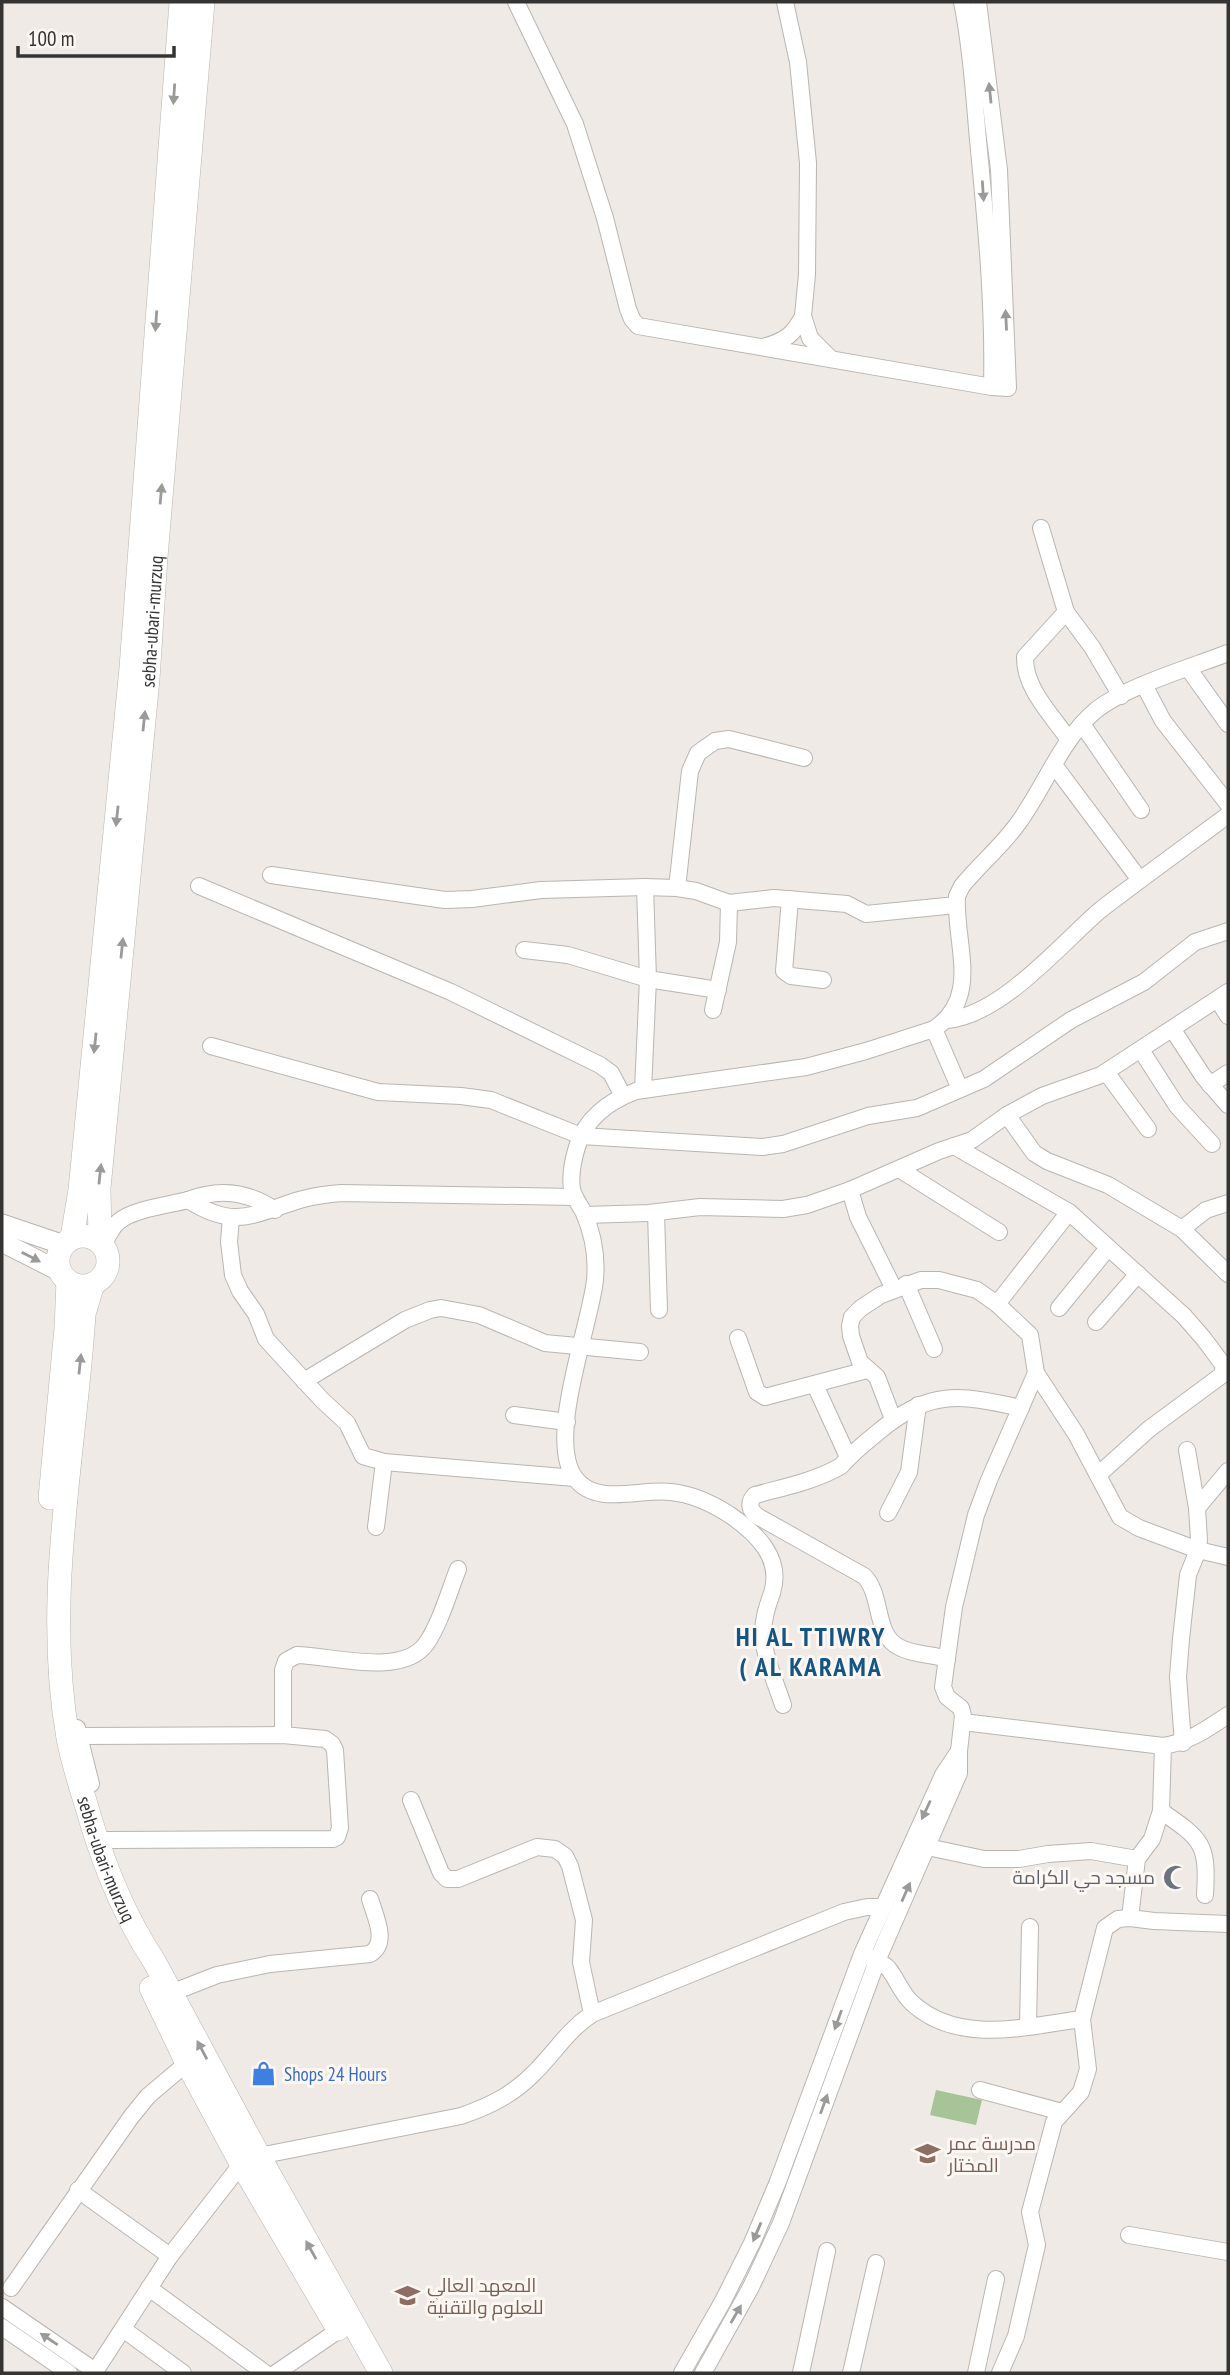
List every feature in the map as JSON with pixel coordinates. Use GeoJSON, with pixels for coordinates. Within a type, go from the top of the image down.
{"type":"FeatureCollection","features":[{"type":"Feature","properties":{"kind":"highway","name":"sebha-ubari-murzuq"},"geometry":{"type":"LineString","coordinates":[[101,1244],[99,1188],[140,674],[181,2]]}},
{"type":"Feature","properties":{"kind":"highway","name":"sebha-ubari-murzuq"},"geometry":{"type":"LineString","coordinates":[[68,1242],[80,1190],[156,557],[204,2]]}},
{"type":"Feature","properties":{"kind":"highway"},"geometry":{"type":"LineString","coordinates":[[84,1236],[101,1244],[108,1257],[103,1276],[93,1284],[80,1286],[64,1277],[58,1258],[68,1242],[84,1236]]}},
{"type":"Feature","properties":{"kind":"highway","name":"sebha-ubari-murzuq"},"geometry":{"type":"LineString","coordinates":[[64,1277],[66,1328],[44,1581],[44,1651],[64,1783],[75,1806],[101,1885],[187,2063],[381,2373]]}},
{"type":"Feature","properties":{"kind":"highway","name":"sebha-ubari-murzuq"},"geometry":{"type":"LineString","coordinates":[[93,1284],[84,1314],[60,1559],[59,1630],[65,1711],[73,1761],[110,1878],[135,1931],[171,1993],[250,2160],[363,2373]]}},
{"type":"Feature","properties":{"kind":"main road"},"geometry":{"type":"LineString","coordinates":[[2,1223],[68,1242]]}},
{"type":"Feature","properties":{"kind":"main road"},"geometry":{"type":"LineString","coordinates":[[2,1242],[64,1277]]}},
{"type":"Feature","properties":{"kind":"street"},"geometry":{"type":"LineString","coordinates":[[516,2],[575,124],[605,218],[632,319],[638,326],[1000,388]]}},
{"type":"Feature","properties":{"kind":"street"},"geometry":{"type":"LineString","coordinates":[[760,347],[789,337],[797,328],[803,316],[807,274],[808,163],[798,62],[785,2]]}},
{"type":"Feature","properties":{"kind":"street"},"geometry":{"type":"LineString","coordinates":[[962,2],[982,173],[991,314],[1000,388]]}},
{"type":"Feature","properties":{"kind":"street"},"geometry":{"type":"LineString","coordinates":[[978,2],[999,170],[1000,388]]}},
{"type":"Feature","properties":{"kind":"street"},"geometry":{"type":"LineString","coordinates":[[803,316],[810,338],[830,358]]}},
{"type":"Feature","properties":{"kind":"street"},"geometry":{"type":"LineString","coordinates":[[1041,527],[1066,612],[1092,647],[1121,696]]}},
{"type":"Feature","properties":{"kind":"street"},"geometry":{"type":"LineString","coordinates":[[1066,612],[1025,657],[1024,670],[1029,683],[1069,740]]}},
{"type":"Feature","properties":{"kind":"street"},"geometry":{"type":"LineString","coordinates":[[940,1024],[955,1010],[963,988],[957,896],[962,886],[1018,824],[1069,740],[1097,709],[1144,685],[1228,653]]}},
{"type":"Feature","properties":{"kind":"street"},"geometry":{"type":"LineString","coordinates":[[1188,668],[1228,724]]}},
{"type":"Feature","properties":{"kind":"street"},"geometry":{"type":"LineString","coordinates":[[1144,685],[1164,721],[1228,804]]}},
{"type":"Feature","properties":{"kind":"street"},"geometry":{"type":"LineString","coordinates":[[1082,724],[1141,810]]}},
{"type":"Feature","properties":{"kind":"street"},"geometry":{"type":"LineString","coordinates":[[677,888],[690,771],[698,753],[715,741],[729,739],[804,758]]}},
{"type":"Feature","properties":{"kind":"street"},"geometry":{"type":"LineString","coordinates":[[1054,765],[1140,880]]}},
{"type":"Feature","properties":{"kind":"street"},"geometry":{"type":"LineString","coordinates":[[783,1705],[763,1637],[764,1616],[774,1583],[774,1572],[768,1551],[761,1542],[729,1515],[701,1500],[658,1491],[606,1494],[588,1488],[575,1478],[570,1469],[567,1422],[572,1383],[595,1283],[592,1236],[574,1198],[572,1173],[581,1136],[603,1109],[623,1096],[643,1090],[806,1067],[866,1051],[959,1019],[993,1003],[1053,954],[1099,911],[1228,816]]}},
{"type":"Feature","properties":{"kind":"street"},"geometry":{"type":"LineString","coordinates":[[271,874],[445,900],[472,900],[541,890],[645,887],[696,891],[729,903],[790,899],[850,904],[866,914],[956,905]]}},
{"type":"Feature","properties":{"kind":"street"},"geometry":{"type":"LineString","coordinates":[[199,886],[451,992],[587,1059],[611,1073],[623,1096]]}},
{"type":"Feature","properties":{"kind":"street"},"geometry":{"type":"LineString","coordinates":[[643,1090],[648,979],[645,887]]}},
{"type":"Feature","properties":{"kind":"street"},"geometry":{"type":"LineString","coordinates":[[790,899],[784,971],[791,976],[823,980]]}},
{"type":"Feature","properties":{"kind":"street"},"geometry":{"type":"LineString","coordinates":[[713,1010],[727,942],[729,903]]}},
{"type":"Feature","properties":{"kind":"street"},"geometry":{"type":"LineString","coordinates":[[211,1046],[378,1092],[491,1100],[581,1136],[762,1147],[783,1144],[868,1116],[917,1108],[984,1079],[1071,1020],[1144,982],[1195,942],[1228,931]]}},
{"type":"Feature","properties":{"kind":"street"},"geometry":{"type":"LineString","coordinates":[[524,950],[568,955],[648,979],[718,990]]}},
{"type":"Feature","properties":{"kind":"street"},"geometry":{"type":"LineString","coordinates":[[584,1215],[656,1213],[701,1207],[783,1209],[807,1205],[972,1140],[1007,1115],[1042,1096],[1106,1072],[1223,996],[1228,1016]]}},
{"type":"Feature","properties":{"kind":"street"},"geometry":{"type":"LineString","coordinates":[[940,1024],[960,1090]]}},
{"type":"Feature","properties":{"kind":"street"},"geometry":{"type":"LineString","coordinates":[[1173,1030],[1210,1085],[1228,1105]]}},
{"type":"Feature","properties":{"kind":"street"},"geometry":{"type":"LineString","coordinates":[[1141,1049],[1183,1115],[1212,1144]]}},
{"type":"Feature","properties":{"kind":"street"},"geometry":{"type":"LineString","coordinates":[[1106,1072],[1148,1129]]}},
{"type":"Feature","properties":{"kind":"street"},"geometry":{"type":"LineString","coordinates":[[1210,1085],[1228,1073]]}},
{"type":"Feature","properties":{"kind":"street"},"geometry":{"type":"LineString","coordinates":[[1007,1115],[1030,1149],[1043,1159],[1108,1185],[1182,1228],[1228,1274]]}},
{"type":"Feature","properties":{"kind":"street"},"geometry":{"type":"LineString","coordinates":[[954,1146],[1069,1212],[1139,1274],[1197,1331],[1225,1370],[1098,1475]]}},
{"type":"Feature","properties":{"kind":"street"},"geometry":{"type":"LineString","coordinates":[[899,1169],[999,1232]]}},
{"type":"Feature","properties":{"kind":"street"},"geometry":{"type":"LineString","coordinates":[[850,1190],[858,1217],[934,1349]]}},
{"type":"Feature","properties":{"kind":"street"},"geometry":{"type":"LineString","coordinates":[[101,1244],[122,1219],[214,1192],[252,1197],[275,1210]]}},
{"type":"Feature","properties":{"kind":"street"},"geometry":{"type":"LineString","coordinates":[[188,1200],[208,1211],[231,1217],[254,1216],[304,1199],[341,1193],[574,1198]]}},
{"type":"Feature","properties":{"kind":"street"},"geometry":{"type":"LineString","coordinates":[[1182,1228],[1206,1210],[1228,1203]]}},
{"type":"Feature","properties":{"kind":"street"},"geometry":{"type":"LineString","coordinates":[[997,1304],[1069,1212]]}},
{"type":"Feature","properties":{"kind":"street"},"geometry":{"type":"LineString","coordinates":[[656,1213],[659,1310]]}},
{"type":"Feature","properties":{"kind":"street"},"geometry":{"type":"LineString","coordinates":[[231,1217],[229,1250],[237,1286],[256,1314],[269,1343],[347,1423],[363,1456],[384,1462],[575,1478]]}},
{"type":"Feature","properties":{"kind":"street"},"geometry":{"type":"LineString","coordinates":[[1059,1308],[1108,1248]]}},
{"type":"Feature","properties":{"kind":"street"},"geometry":{"type":"LineString","coordinates":[[1096,1322],[1139,1274]]}},
{"type":"Feature","properties":{"kind":"street"},"geometry":{"type":"LineString","coordinates":[[893,1419],[877,1377],[860,1362],[851,1336],[852,1317],[868,1302],[921,1280],[956,1284],[977,1290],[997,1304],[1030,1335],[1036,1373],[1076,1434],[1120,1517],[1129,1524],[1198,1550],[1228,1557]]}},
{"type":"Feature","properties":{"kind":"street"},"geometry":{"type":"LineString","coordinates":[[304,1381],[405,1320],[430,1310],[452,1310],[478,1315],[535,1340],[556,1345],[640,1352]]}},
{"type":"Feature","properties":{"kind":"street"},"geometry":{"type":"LineString","coordinates":[[738,1338],[757,1392],[761,1396],[771,1397],[867,1370]]}},
{"type":"Feature","properties":{"kind":"street"},"geometry":{"type":"LineString","coordinates":[[682,2373],[752,2244],[777,2185],[862,1954],[883,1907],[959,1773],[963,1722],[961,1709],[944,1692],[943,1681],[954,1607],[976,1515],[1036,1373]]}},
{"type":"Feature","properties":{"kind":"street"},"geometry":{"type":"LineString","coordinates":[[815,1385],[848,1458]]}},
{"type":"Feature","properties":{"kind":"street"},"geometry":{"type":"LineString","coordinates":[[947,1659],[908,1651],[892,1643],[883,1627],[874,1589],[864,1576],[757,1516],[750,1503],[755,1495],[822,1476],[841,1466],[893,1419],[918,1405],[942,1398],[966,1398],[1021,1408]]}},
{"type":"Feature","properties":{"kind":"street"},"geometry":{"type":"LineString","coordinates":[[888,1513],[909,1472],[918,1405]]}},
{"type":"Feature","properties":{"kind":"street"},"geometry":{"type":"LineString","coordinates":[[514,1415],[567,1422]]}},
{"type":"Feature","properties":{"kind":"street"},"geometry":{"type":"LineString","coordinates":[[1183,1743],[1178,1677],[1188,1575],[1198,1550],[1196,1508],[1187,1450]]}},
{"type":"Feature","properties":{"kind":"street"},"geometry":{"type":"LineString","coordinates":[[376,1527],[384,1462]]}},
{"type":"Feature","properties":{"kind":"street"},"geometry":{"type":"LineString","coordinates":[[1196,1508],[1228,1471]]}},
{"type":"Feature","properties":{"kind":"street"},"geometry":{"type":"LineString","coordinates":[[283,1735],[283,1670],[286,1661],[297,1655],[385,1663],[416,1654],[428,1642],[458,1569]]}},
{"type":"Feature","properties":{"kind":"street"},"geometry":{"type":"LineString","coordinates":[[65,1711],[76,1724],[108,1839],[137,1914],[135,1931]]}},
{"type":"Feature","properties":{"kind":"street"},"geometry":{"type":"LineString","coordinates":[[963,1722],[1163,1746],[1183,1743],[1228,1715]]}},
{"type":"Feature","properties":{"kind":"street"},"geometry":{"type":"LineString","coordinates":[[79,1736],[283,1735],[322,1738],[334,1747],[340,1828],[337,1837],[108,1839]]}},
{"type":"Feature","properties":{"kind":"street"},"geometry":{"type":"LineString","coordinates":[[1130,1918],[1137,1859],[1152,1839],[1161,1811],[1163,1746]]}},
{"type":"Feature","properties":{"kind":"street"},"geometry":{"type":"LineString","coordinates":[[411,1800],[441,1874],[447,1879],[458,1879],[537,1847],[555,1849],[565,1856],[584,1920],[581,1962],[592,2014]]}},
{"type":"Feature","properties":{"kind":"street"},"geometry":{"type":"LineString","coordinates":[[1161,1811],[1190,1831],[1203,1847],[1205,1895]]}},
{"type":"Feature","properties":{"kind":"street"},"geometry":{"type":"LineString","coordinates":[[919,1845],[984,1858],[1019,1859],[1048,1854],[1091,1852],[1137,1859]]}},
{"type":"Feature","properties":{"kind":"street"},"geometry":{"type":"LineString","coordinates":[[703,2373],[751,2287],[781,2223],[919,1845]]}},
{"type":"Feature","properties":{"kind":"street"},"geometry":{"type":"LineString","coordinates":[[171,1993],[217,1975],[260,1966],[370,1954],[377,1949],[381,1941],[370,1899]]}},
{"type":"Feature","properties":{"kind":"street"},"geometry":{"type":"LineString","coordinates":[[2,2307],[95,2372],[170,2256],[250,2160],[461,2116],[481,2109],[517,2089],[577,2024],[592,2014],[844,1912],[883,1907]]}},
{"type":"Feature","properties":{"kind":"street"},"geometry":{"type":"LineString","coordinates":[[996,2279],[977,2369],[1001,2371],[1016,2336],[1037,2245],[1030,2218],[1031,2207],[1054,2122],[1081,2092],[1088,2070],[1083,2019],[1105,1928],[1118,1919],[1130,1918],[1228,1924]]}},
{"type":"Feature","properties":{"kind":"street"},"geometry":{"type":"LineString","coordinates":[[1028,2026],[1030,1927]]}},
{"type":"Feature","properties":{"kind":"street"},"geometry":{"type":"LineString","coordinates":[[862,1954],[888,1968],[911,2003],[928,2016],[947,2024],[989,2031],[1083,2019]]}},
{"type":"Feature","properties":{"kind":"street"},"geometry":{"type":"LineString","coordinates":[[11,2288],[142,2103],[187,2063]]}},
{"type":"Feature","properties":{"kind":"street"},"geometry":{"type":"LineString","coordinates":[[980,2090],[1062,2112]]}},
{"type":"Feature","properties":{"kind":"street"},"geometry":{"type":"LineString","coordinates":[[78,2190],[170,2256]]}},
{"type":"Feature","properties":{"kind":"street"},"geometry":{"type":"LineString","coordinates":[[1129,2235],[1228,2252]]}},
{"type":"Feature","properties":{"kind":"street"},"geometry":{"type":"LineString","coordinates":[[801,2373],[827,2251]]}},
{"type":"Feature","properties":{"kind":"street"},"geometry":{"type":"LineString","coordinates":[[851,2373],[876,2263]]}},
{"type":"Feature","properties":{"kind":"street"},"geometry":{"type":"LineString","coordinates":[[149,2288],[265,2373]]}},
{"type":"Feature","properties":{"kind":"street"},"geometry":{"type":"LineString","coordinates":[[2,2327],[69,2373]]}},
{"type":"Feature","properties":{"kind":"street"},"geometry":{"type":"LineString","coordinates":[[123,2329],[183,2373]]}},
{"type":"Feature","properties":{"kind":"street"},"geometry":{"type":"LineString","coordinates":[[276,2373],[339,2330]]}},
{"type":"Feature","properties":{"kind":"green space"},"geometry":{"type":"Polygon","coordinates":[[[936,2090],[982,2100],[976,2125],[930,2115],[936,2090]]]}},
{"type":"Feature","properties":{"kind":"place","name":"مسجد حي الكرامة"},"geometry":{"type":"Point","coordinates":[1175,1877]}},
{"type":"Feature","properties":{"kind":"place","name":"Shops 24 Hours"},"geometry":{"type":"Point","coordinates":[264,2074]}},
{"type":"Feature","properties":{"kind":"place","name":"مدرسة عمر المختار"},"geometry":{"type":"Point","coordinates":[928,2154]}},
{"type":"Feature","properties":{"kind":"place","name":"المعهد العالي للعلوم والتقنية"},"geometry":{"type":"Point","coordinates":[407,2296]}},
{"type":"Feature","properties":{"kind":"district","name":"HI AL TTIWRY ( AL KARAMA"},"geometry":{"type":"Point","coordinates":[811,1652]}}]}
